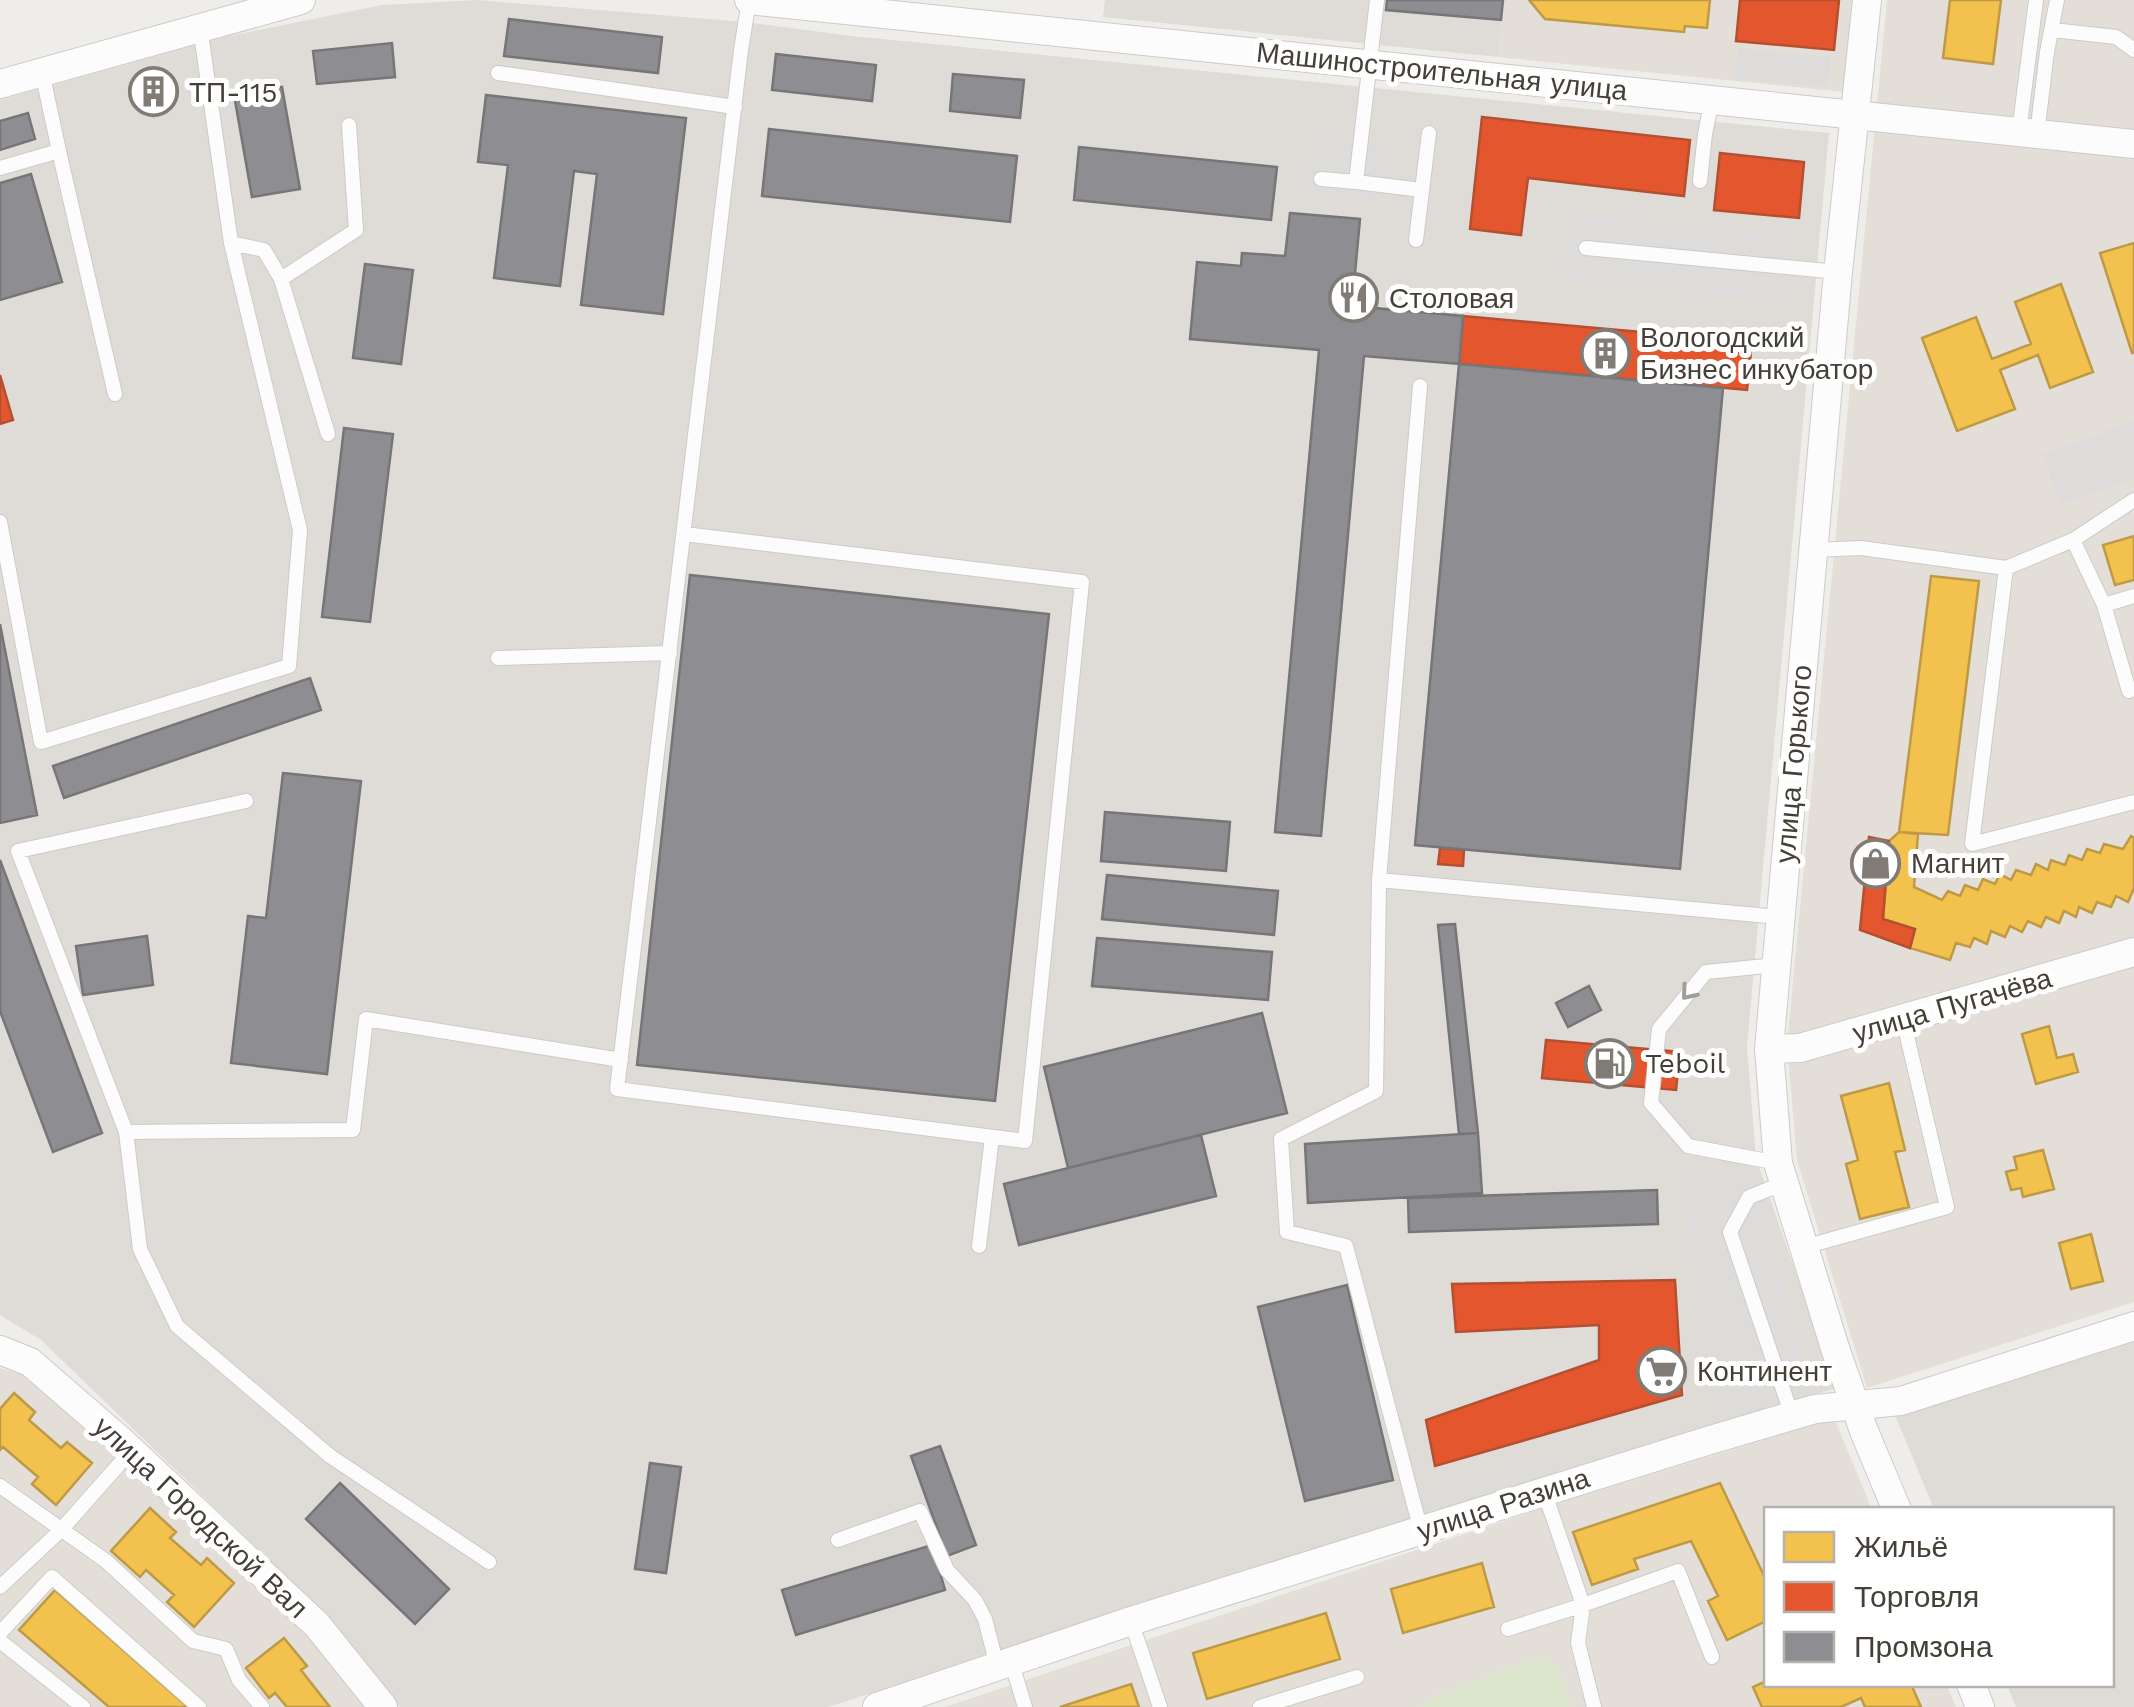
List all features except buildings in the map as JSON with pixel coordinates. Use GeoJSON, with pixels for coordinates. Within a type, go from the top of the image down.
{"type":"FeatureCollection","features":[{"type":"Feature","properties":{"kind":"street"},"geometry":{"type":"LineString","coordinates":[[0,84],[301,0]]}},
{"type":"Feature","properties":{"kind":"street","name":"Машиностроительная улица"},"geometry":{"type":"LineString","coordinates":[[749,0],[2134,144]]}},
{"type":"Feature","properties":{"kind":"street","name":"улица Горького"},"geometry":{"type":"LineString","coordinates":[[1867,0],[1838,272],[1769,1049],[1781,1173],[1855,1405],[1896,1507]]}},
{"type":"Feature","properties":{"kind":"street","name":"улица Пугачёва"},"geometry":{"type":"LineString","coordinates":[[1769,1049],[1800,1048],[2134,952]]}},
{"type":"Feature","properties":{"kind":"street","name":"улица Разина"},"geometry":{"type":"LineString","coordinates":[[877,1707],[1131,1621],[1544,1490],[1815,1409],[1902,1401],[2134,1326]]}},
{"type":"Feature","properties":{"kind":"street","name":"улица Городской Вал"},"geometry":{"type":"LineString","coordinates":[[0,1350],[30,1362],[318,1625],[383,1707]]}},
{"type":"Feature","properties":{"kind":"lane"},"geometry":{"type":"LineString","coordinates":[[684,534],[1082,582],[1025,1141],[617,1089],[734,107],[749,0]]}},
{"type":"Feature","properties":{"kind":"lane"},"geometry":{"type":"LineString","coordinates":[[1356,182],[1377,0]]}},
{"type":"Feature","properties":{"kind":"lane"},"geometry":{"type":"LineString","coordinates":[[2028,133],[2036,0]]}},
{"type":"Feature","properties":{"kind":"lane"},"geometry":{"type":"LineString","coordinates":[[2028,133],[2057,0]]}},
{"type":"Feature","properties":{"kind":"lane"},"geometry":{"type":"LineString","coordinates":[[0,522],[41,742],[288,666],[300,530],[231,243],[200,27]]}},
{"type":"Feature","properties":{"kind":"lane"},"geometry":{"type":"LineString","coordinates":[[2052,30],[2116,37],[2134,50]]}},
{"type":"Feature","properties":{"kind":"lane"},"geometry":{"type":"LineString","coordinates":[[42,72],[115,394]]}},
{"type":"Feature","properties":{"kind":"lane"},"geometry":{"type":"LineString","coordinates":[[498,73],[734,107]]}},
{"type":"Feature","properties":{"kind":"lane"},"geometry":{"type":"LineString","coordinates":[[1700,181],[1712,99]]}},
{"type":"Feature","properties":{"kind":"lane"},"geometry":{"type":"LineString","coordinates":[[281,279],[356,230],[349,125]]}},
{"type":"Feature","properties":{"kind":"lane"},"geometry":{"type":"LineString","coordinates":[[1416,240],[1429,133]]}},
{"type":"Feature","properties":{"kind":"lane"},"geometry":{"type":"LineString","coordinates":[[0,168],[59,151]]}},
{"type":"Feature","properties":{"kind":"lane"},"geometry":{"type":"LineString","coordinates":[[1322,179],[1422,190]]}},
{"type":"Feature","properties":{"kind":"lane"},"geometry":{"type":"LineString","coordinates":[[231,243],[264,250],[281,279],[328,434]]}},
{"type":"Feature","properties":{"kind":"lane"},"geometry":{"type":"LineString","coordinates":[[1586,248],[1838,272]]}},
{"type":"Feature","properties":{"kind":"lane"},"geometry":{"type":"LineString","coordinates":[[1420,386],[1378,880],[1376,1090],[1282,1139],[1287,1232],[1346,1246],[1421,1530]]}},
{"type":"Feature","properties":{"kind":"lane"},"geometry":{"type":"LineString","coordinates":[[1813,550],[1861,548],[2006,568],[2073,540],[2134,500]]}},
{"type":"Feature","properties":{"kind":"lane"},"geometry":{"type":"LineString","coordinates":[[2073,540],[2104,605],[2129,691]]}},
{"type":"Feature","properties":{"kind":"lane"},"geometry":{"type":"LineString","coordinates":[[2006,568],[1972,844],[2134,802]]}},
{"type":"Feature","properties":{"kind":"lane"},"geometry":{"type":"LineString","coordinates":[[2104,605],[2134,596]]}},
{"type":"Feature","properties":{"kind":"lane"},"geometry":{"type":"LineString","coordinates":[[498,658],[670,653]]}},
{"type":"Feature","properties":{"kind":"lane"},"geometry":{"type":"LineString","coordinates":[[246,801],[18,851],[126,1132],[140,1249],[177,1326],[330,1456],[488,1562]]}},
{"type":"Feature","properties":{"kind":"lane"},"geometry":{"type":"LineString","coordinates":[[1378,880],[1779,917]]}},
{"type":"Feature","properties":{"kind":"lane"},"geometry":{"type":"LineString","coordinates":[[1776,965],[1706,972],[1659,1029],[1651,1103],[1688,1146],[1781,1173]]}},
{"type":"Feature","properties":{"kind":"lane"},"geometry":{"type":"LineString","coordinates":[[1804,1247],[1947,1207],[1903,1018]]}},
{"type":"Feature","properties":{"kind":"lane"},"geometry":{"type":"LineString","coordinates":[[126,1132],[353,1130],[366,1019],[621,1060]]}},
{"type":"Feature","properties":{"kind":"lane"},"geometry":{"type":"LineString","coordinates":[[979,1246],[992,1137]]}},
{"type":"Feature","properties":{"kind":"lane"},"geometry":{"type":"LineString","coordinates":[[1781,1173],[1749,1198],[1730,1232],[1792,1416]]}},
{"type":"Feature","properties":{"kind":"lane"},"geometry":{"type":"LineString","coordinates":[[0,1587],[60,1530],[131,1451]]}},
{"type":"Feature","properties":{"kind":"lane"},"geometry":{"type":"LineString","coordinates":[[0,1486],[106,1561],[193,1641],[226,1649],[240,1680],[262,1707]]}},
{"type":"Feature","properties":{"kind":"lane"},"geometry":{"type":"LineString","coordinates":[[1544,1490],[1583,1605],[1578,1644],[1594,1707]]}},
{"type":"Feature","properties":{"kind":"lane"},"geometry":{"type":"LineString","coordinates":[[838,1540],[920,1511],[947,1570],[974,1600],[985,1620],[1026,1707]]}},
{"type":"Feature","properties":{"kind":"lane"},"geometry":{"type":"LineString","coordinates":[[1508,1629],[1678,1571],[1712,1657]]}},
{"type":"Feature","properties":{"kind":"lane"},"geometry":{"type":"LineString","coordinates":[[83,1707],[0,1637],[52,1576],[199,1707]]}},
{"type":"Feature","properties":{"kind":"lane"},"geometry":{"type":"LineString","coordinates":[[1131,1621],[1160,1707]]}},
{"type":"Feature","properties":{"kind":"lane"},"geometry":{"type":"LineString","coordinates":[[1260,1707],[1357,1677]]}},
{"type":"Feature","properties":{"kind":"shaded area"},"geometry":{"type":"Polygon","coordinates":[[[478,0],[745,22],[852,36],[1829,133],[1747,1047],[1756,1158],[1836,1388],[828,1707],[400,1707],[321,1610],[41,1340],[0,1315],[0,100],[229,36],[382,5],[478,0]]]}},
{"type":"Feature","properties":{"kind":"shaded area"},"geometry":{"type":"Polygon","coordinates":[[[1105,0],[1504,0],[1498,57],[1103,17],[1105,0]]]}},
{"type":"Feature","properties":{"kind":"shaded area"},"geometry":{"type":"Polygon","coordinates":[[[1504,0],[1854,0],[1844,92],[1498,57],[1504,0]]]}},
{"type":"Feature","properties":{"kind":"shaded area"},"geometry":{"type":"Polygon","coordinates":[[[1887,0],[2134,0],[2134,1302],[1867,1388],[1797,1160],[1787,1044],[1887,0]]]}},
{"type":"Feature","properties":{"kind":"shaded area"},"geometry":{"type":"Polygon","coordinates":[[[1738,48],[1831,57],[1828,87],[1735,79],[1738,48]]]}},
{"type":"Feature","properties":{"kind":"shaded area"},"geometry":{"type":"Polygon","coordinates":[[[1311,138],[1383,144],[1377,200],[1305,193],[1311,138]]]}},
{"type":"Feature","properties":{"kind":"shaded area"},"geometry":{"type":"Polygon","coordinates":[[[1569,213],[1794,236],[1788,302],[1562,279],[1569,213]]]}},
{"type":"Feature","properties":{"kind":"shaded area"},"geometry":{"type":"Polygon","coordinates":[[[2134,421],[2134,478],[2061,505],[2042,455],[2134,421]]]}},
{"type":"Feature","properties":{"kind":"shaded area"},"geometry":{"type":"Polygon","coordinates":[[[1683,1178],[1755,1178],[1811,1391],[1713,1421],[1683,1178]]]}},
{"type":"Feature","properties":{"kind":"shaded area"},"geometry":{"type":"Polygon","coordinates":[[[2134,1335],[2134,1707],[2016,1707],[2008,1687],[2114,1687],[2114,1507],[1933,1507],[1895,1415],[2134,1335]]]}},
{"type":"Feature","properties":{"kind":"shaded area"},"geometry":{"type":"Polygon","coordinates":[[[0,1368],[27,1376],[304,1628],[366,1707],[0,1707],[0,1368]]]}},
{"type":"Feature","properties":{"kind":"shaded area"},"geometry":{"type":"Polygon","coordinates":[[[1834,1418],[1871,1507],[1764,1507],[1764,1687],[1948,1687],[1956,1707],[945,1707],[1534,1511],[1834,1418]]]}},
{"type":"Feature","properties":{"kind":"shaded area"},"geometry":{"type":"Polygon","coordinates":[[[1559,1450],[1565,1467],[1344,1535],[1339,1519],[1559,1450]]]}},
{"type":"Feature","properties":{"kind":"green space"},"geometry":{"type":"Polygon","coordinates":[[[1541,1656],[1559,1667],[1571,1707],[1421,1707],[1430,1698],[1541,1656]]]}},
{"type":"Feature","properties":{"kind":"place","name":"ТП-115"},"geometry":{"type":"Point","coordinates":[154,92]}},
{"type":"Feature","properties":{"kind":"place","name":"Столовая"},"geometry":{"type":"Point","coordinates":[1354,298]}},
{"type":"Feature","properties":{"kind":"place","name":"Вологодский Бизнес инкубатор"},"geometry":{"type":"Point","coordinates":[1605,353]}},
{"type":"Feature","properties":{"kind":"place","name":"Магнит"},"geometry":{"type":"Point","coordinates":[1876,863]}},
{"type":"Feature","properties":{"kind":"place","name":"Teboil"},"geometry":{"type":"Point","coordinates":[1610,1063]}},
{"type":"Feature","properties":{"kind":"place","name":"Континент"},"geometry":{"type":"Point","coordinates":[1662,1371]}}]}
